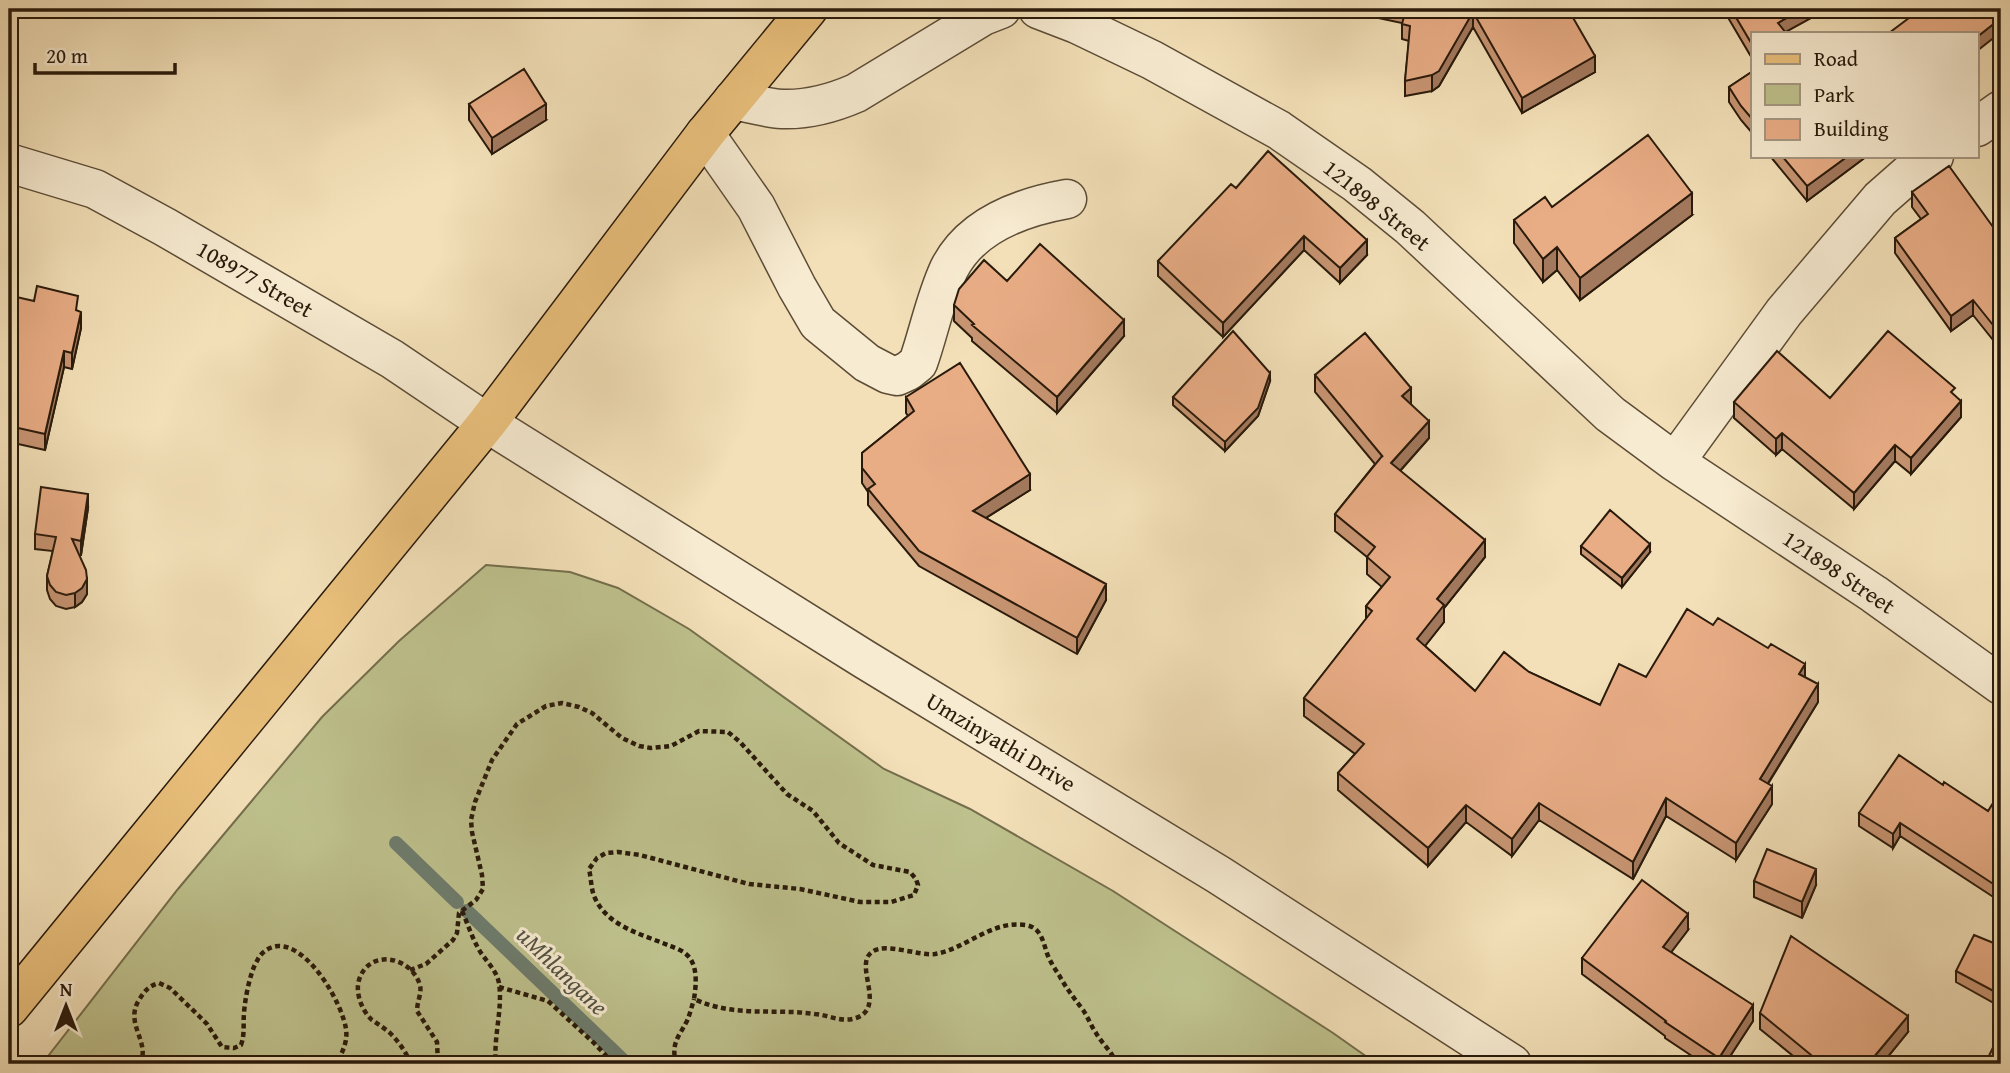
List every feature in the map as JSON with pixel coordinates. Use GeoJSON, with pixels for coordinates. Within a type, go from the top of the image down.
{"type":"FeatureCollection","features":[{"type":"Feature","properties":{"kind":"main road"},"geometry":{"type":"LineString","coordinates":[[9,1008],[487,423],[705,134],[808,9]]}},
{"type":"Feature","properties":{"kind":"street"},"geometry":{"type":"LineString","coordinates":[[733,100],[782,109],[808,108],[835,102],[856,93],[983,16],[1001,9]]}},
{"type":"Feature","properties":{"kind":"street","name":"121898 Street"},"geometry":{"type":"LineString","coordinates":[[1038,9],[1077,24],[1152,60],[1279,130],[1357,184],[1410,227],[1610,414],[1675,462],[1874,594],[2001,685]]}},
{"type":"Feature","properties":{"kind":"street"},"geometry":{"type":"LineString","coordinates":[[1979,126],[2001,110]]}},
{"type":"Feature","properties":{"kind":"street"},"geometry":{"type":"LineString","coordinates":[[705,134],[756,207],[818,323],[867,363],[897,376],[918,363],[949,269],[967,246],[990,226],[1013,213],[1038,204],[1067,199]]}},
{"type":"Feature","properties":{"kind":"street"},"geometry":{"type":"LineString","coordinates":[[1675,462],[1784,313],[1880,199],[1931,158]]}},
{"type":"Feature","properties":{"kind":"street","name":"108977 Street"},"geometry":{"type":"LineString","coordinates":[[9,163],[94,189],[165,227],[392,359],[487,423]]}},
{"type":"Feature","properties":{"kind":"street","name":"Umzinyathi Drive"},"geometry":{"type":"LineString","coordinates":[[487,423],[864,659],[1219,875],[1512,1064]]}},
{"type":"Feature","properties":{"kind":"path"},"geometry":{"type":"LineString","coordinates":[[410,970],[426,964],[453,940],[457,933],[458,913],[476,900],[483,889],[471,820],[475,802],[492,760],[517,724],[546,706],[562,703],[592,713],[622,738],[639,747],[671,747],[699,731],[728,732],[787,794],[813,811],[839,843],[873,865],[910,872],[918,885],[914,895],[899,901],[860,902],[800,889],[749,884],[640,855],[618,852],[606,853],[597,858],[589,869],[593,895],[614,922],[690,957],[696,984],[688,1018],[676,1038],[676,1064]]}},
{"type":"Feature","properties":{"kind":"path"},"geometry":{"type":"LineString","coordinates":[[462,911],[477,948],[494,969],[499,987],[496,1064]]}},
{"type":"Feature","properties":{"kind":"path"},"geometry":{"type":"LineString","coordinates":[[694,999],[743,1012],[817,1014],[843,1020],[855,1018],[863,1014],[869,1005],[865,962],[870,953],[880,948],[932,954],[947,951],[993,929],[1025,925],[1036,928],[1041,935],[1049,959],[1096,1034],[1115,1058],[1116,1064]]}},
{"type":"Feature","properties":{"kind":"path"},"geometry":{"type":"LineString","coordinates":[[140,1064],[143,1053],[133,1015],[136,1004],[149,986],[159,983],[170,988],[207,1024],[222,1047],[234,1048],[241,1045],[244,1038],[244,1011],[256,962],[263,952],[274,947],[285,947],[305,957],[319,973],[341,1015],[346,1029],[346,1044],[336,1064]]}},
{"type":"Feature","properties":{"kind":"path"},"geometry":{"type":"LineString","coordinates":[[411,1064],[399,1043],[388,1031],[369,1018],[362,1007],[358,984],[363,970],[377,960],[397,961],[410,970],[419,983],[421,993],[417,1011],[437,1042],[438,1064]]}},
{"type":"Feature","properties":{"kind":"path"},"geometry":{"type":"LineString","coordinates":[[499,987],[548,1001],[614,1064]]}},
{"type":"Feature","properties":{"kind":"green space"},"geometry":{"type":"Polygon","coordinates":[[[486,565],[570,572],[618,588],[689,629],[884,769],[970,809],[1113,891],[1377,1064],[42,1064],[178,889],[322,717],[399,641],[486,565]]]}},
{"type":"Feature","properties":{"kind":"building"},"geometry":{"type":"Polygon","coordinates":[[[1406,9],[1568,9],[1595,56],[1522,98],[1473,12],[1439,71],[1405,81],[1410,26],[1402,24],[1406,9]]]}},
{"type":"Feature","properties":{"kind":"building"},"geometry":{"type":"Polygon","coordinates":[[[1731,9],[1802,9],[1778,23],[1785,32],[1751,32],[1751,43],[1731,9]]]}},
{"type":"Feature","properties":{"kind":"building"},"geometry":{"type":"Polygon","coordinates":[[[1921,9],[2001,9],[2001,18],[1979,35],[1979,32],[1890,32],[1921,9]]]}},
{"type":"Feature","properties":{"kind":"building"},"geometry":{"type":"Polygon","coordinates":[[[524,69],[546,104],[492,138],[469,104],[524,69]]]}},
{"type":"Feature","properties":{"kind":"building"},"geometry":{"type":"Polygon","coordinates":[[[1751,72],[1751,118],[1741,106],[1729,87],[1751,72]]]}},
{"type":"Feature","properties":{"kind":"building"},"geometry":{"type":"Polygon","coordinates":[[[1648,135],[1692,193],[1580,278],[1557,247],[1543,259],[1514,220],[1545,197],[1552,207],[1648,135]]]}},
{"type":"Feature","properties":{"kind":"building"},"geometry":{"type":"Polygon","coordinates":[[[1268,151],[1367,240],[1340,268],[1304,236],[1223,323],[1158,261],[1231,184],[1236,188],[1268,151]]]}},
{"type":"Feature","properties":{"kind":"building"},"geometry":{"type":"Polygon","coordinates":[[[1784,158],[1845,158],[1807,186],[1784,158]]]}},
{"type":"Feature","properties":{"kind":"building"},"geometry":{"type":"Polygon","coordinates":[[[1949,166],[2001,238],[2001,335],[1973,300],[1951,316],[1895,238],[1928,214],[1912,192],[1949,166]]]}},
{"type":"Feature","properties":{"kind":"building"},"geometry":{"type":"Polygon","coordinates":[[[1040,244],[1124,320],[1057,397],[972,325],[974,324],[954,305],[959,289],[984,260],[1007,281],[1040,244]]]}},
{"type":"Feature","properties":{"kind":"building"},"geometry":{"type":"Polygon","coordinates":[[[37,286],[78,296],[76,310],[81,312],[72,353],[64,351],[45,434],[9,426],[9,311],[12,296],[34,301],[37,286]]]}},
{"type":"Feature","properties":{"kind":"building"},"geometry":{"type":"Polygon","coordinates":[[[1233,331],[1270,373],[1258,408],[1225,442],[1173,397],[1233,331]]]}},
{"type":"Feature","properties":{"kind":"building"},"geometry":{"type":"Polygon","coordinates":[[[1888,331],[1955,388],[1951,392],[1961,401],[1911,458],[1895,445],[1854,493],[1782,433],[1776,439],[1734,402],[1777,351],[1830,398],[1888,331]]]}},
{"type":"Feature","properties":{"kind":"building"},"geometry":{"type":"Polygon","coordinates":[[[1365,333],[1411,388],[1402,396],[1429,421],[1391,463],[1485,540],[1437,599],[1444,605],[1417,639],[1475,691],[1504,652],[1529,672],[1600,705],[1619,664],[1646,677],[1687,609],[1713,625],[1718,618],[1768,648],[1771,644],[1805,664],[1799,674],[1818,684],[1760,779],[1772,786],[1736,843],[1666,798],[1633,862],[1539,803],[1512,839],[1466,805],[1428,848],[1338,773],[1364,744],[1304,698],[1372,611],[1366,606],[1390,577],[1367,557],[1375,547],[1335,514],[1383,457],[1315,375],[1365,333]]]}},
{"type":"Feature","properties":{"kind":"building"},"geometry":{"type":"Polygon","coordinates":[[[960,363],[1030,474],[973,511],[1106,584],[1077,638],[919,551],[868,489],[875,484],[862,468],[862,453],[914,411],[906,397],[960,363]]]}},
{"type":"Feature","properties":{"kind":"building"},"geometry":{"type":"Polygon","coordinates":[[[41,487],[88,494],[81,541],[72,539],[86,570],[87,579],[75,593],[66,595],[56,592],[47,576],[56,537],[35,534],[41,487]]]}},
{"type":"Feature","properties":{"kind":"building"},"geometry":{"type":"Polygon","coordinates":[[[1610,510],[1650,544],[1622,578],[1581,546],[1610,510]]]}},
{"type":"Feature","properties":{"kind":"building"},"geometry":{"type":"Polygon","coordinates":[[[1899,755],[1988,811],[1995,800],[2001,804],[2001,889],[1900,823],[1893,834],[1859,813],[1899,755]]]}},
{"type":"Feature","properties":{"kind":"building"},"geometry":{"type":"Polygon","coordinates":[[[1767,849],[1816,869],[1802,902],[1754,881],[1767,849]]]}},
{"type":"Feature","properties":{"kind":"building"},"geometry":{"type":"Polygon","coordinates":[[[1642,880],[1688,914],[1663,947],[1753,1005],[1719,1058],[1665,1022],[1582,958],[1642,880]]]}},
{"type":"Feature","properties":{"kind":"building"},"geometry":{"type":"Polygon","coordinates":[[[1974,935],[2001,946],[2001,995],[1956,971],[1974,935]]]}},
{"type":"Feature","properties":{"kind":"building"},"geometry":{"type":"Polygon","coordinates":[[[1791,936],[1908,1016],[1868,1064],[1822,1064],[1760,1013],[1791,936]]]}},
{"type":"Feature","properties":{"kind":"building"},"geometry":{"type":"Polygon","coordinates":[[[2001,1031],[2001,1064],[1985,1064],[2001,1031]]]}},
{"type":"Feature","properties":{"kind":"waterway","name":"uMhlangane"},"geometry":{"type":"LineString","coordinates":[[396,843],[457,902]]}},
{"type":"Feature","properties":{"kind":"waterway","name":"uMhlangane"},"geometry":{"type":"LineString","coordinates":[[467,911],[627,1064]]}}]}
